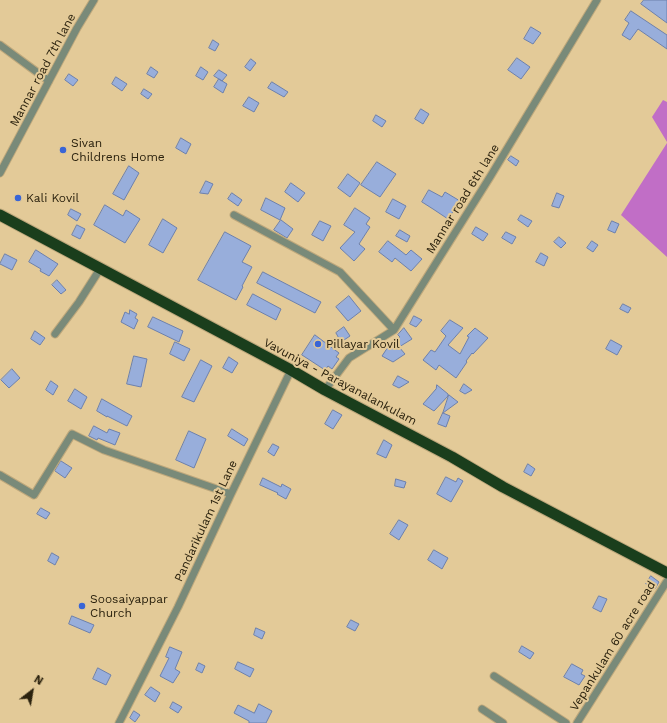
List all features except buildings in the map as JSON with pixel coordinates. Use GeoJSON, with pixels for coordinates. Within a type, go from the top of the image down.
{"type":"FeatureCollection","features":[{"type":"Feature","properties":{"kind":"highway","name":"Vavuniya - Parayanalankulam"},"geometry":{"type":"LineString","coordinates":[[0,215],[291,370],[503,487],[667,573]]}},
{"type":"Feature","properties":{"kind":"street","name":"Mannar road 7th lane"},"geometry":{"type":"LineString","coordinates":[[0,173],[77,28],[94,0]]}},
{"type":"Feature","properties":{"kind":"street","name":"Mannar road 6th lane"},"geometry":{"type":"LineString","coordinates":[[325,390],[348,358],[394,330],[490,177],[597,0]]}},
{"type":"Feature","properties":{"kind":"street"},"geometry":{"type":"LineString","coordinates":[[0,45],[49,81]]}},
{"type":"Feature","properties":{"kind":"street"},"geometry":{"type":"LineString","coordinates":[[234,214],[340,272],[394,330]]}},
{"type":"Feature","properties":{"kind":"street"},"geometry":{"type":"LineString","coordinates":[[55,334],[79,302],[100,269]]}},
{"type":"Feature","properties":{"kind":"street","name":"Pandarikulam 1st Lane"},"geometry":{"type":"LineString","coordinates":[[119,723],[178,607],[291,370]]}},
{"type":"Feature","properties":{"kind":"street"},"geometry":{"type":"LineString","coordinates":[[0,475],[34,495],[72,434],[104,450],[231,494]]}},
{"type":"Feature","properties":{"kind":"street","name":"Vepankulam 60 acre road"},"geometry":{"type":"LineString","coordinates":[[577,723],[667,581]]}},
{"type":"Feature","properties":{"kind":"street"},"geometry":{"type":"LineString","coordinates":[[494,676],[566,723]]}},
{"type":"Feature","properties":{"kind":"street"},"geometry":{"type":"LineString","coordinates":[[482,709],[503,723]]}},
{"type":"Feature","properties":{"kind":"shaded area"},"geometry":{"type":"Polygon","coordinates":[[[663,100],[667,102],[667,142],[652,117],[663,100]]]}},
{"type":"Feature","properties":{"kind":"shaded area"},"geometry":{"type":"Polygon","coordinates":[[[667,143],[667,257],[621,215],[667,143]]]}},
{"type":"Feature","properties":{"kind":"place","name":"Sivan Childrens Home"},"geometry":{"type":"Point","coordinates":[63,150]}},
{"type":"Feature","properties":{"kind":"place","name":"Kali Kovil"},"geometry":{"type":"Point","coordinates":[18,198]}},
{"type":"Feature","properties":{"kind":"place","name":"Pillayar Kovil"},"geometry":{"type":"Point","coordinates":[318,344]}},
{"type":"Feature","properties":{"kind":"place","name":"Soosaiyappar Church"},"geometry":{"type":"Point","coordinates":[82,606]}}]}
